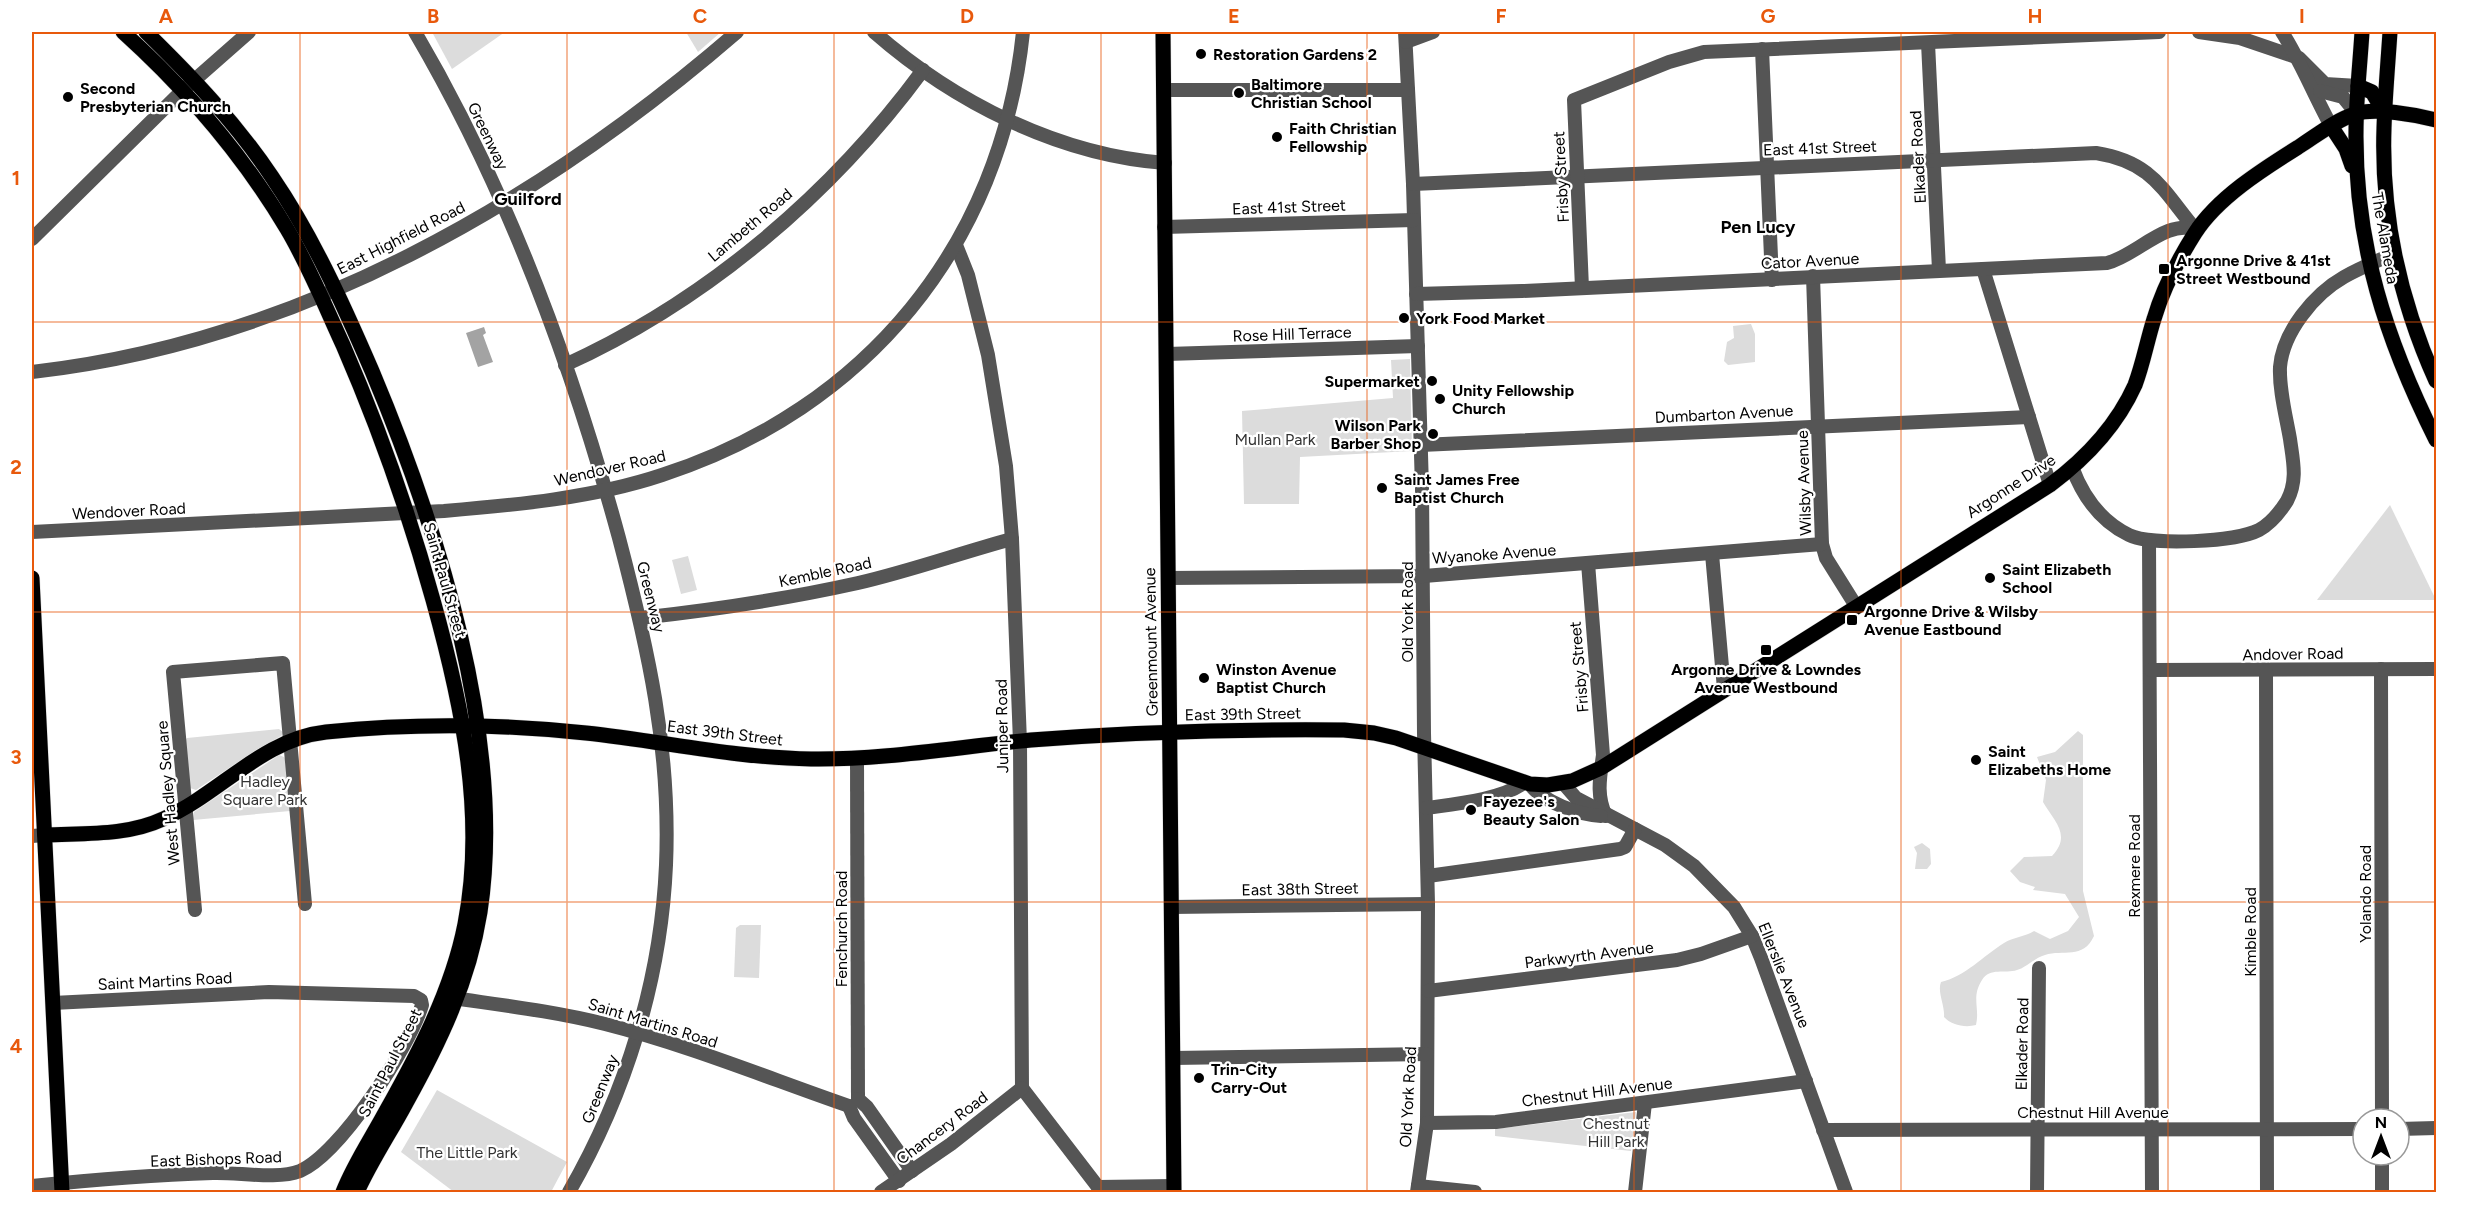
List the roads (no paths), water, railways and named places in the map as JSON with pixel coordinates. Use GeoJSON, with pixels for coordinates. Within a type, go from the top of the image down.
{"type":"FeatureCollection","features":[{"type":"Feature","properties":{"kind":"main road","name":"Saint Paul Street"},"geometry":{"type":"LineString","coordinates":[[123,32],[222,135],[288,230],[321,296],[368,405],[408,513],[470,726]]}},
{"type":"Feature","properties":{"kind":"main road","name":"Saint Paul Street"},"geometry":{"type":"LineString","coordinates":[[146,32],[225,113],[273,177],[336,289],[385,402],[424,512],[467,667],[472,870],[465,926],[450,998],[421,1076],[357,1192]]}},
{"type":"Feature","properties":{"kind":"main road","name":"Greenmount Avenue"},"geometry":{"type":"LineString","coordinates":[[1163,32],[1174,1189]]}},
{"type":"Feature","properties":{"kind":"main road","name":"The Alameda"},"geometry":{"type":"LineString","coordinates":[[2362,32],[2356,113],[2358,185],[2369,265],[2397,355],[2436,440]]}},
{"type":"Feature","properties":{"kind":"main road","name":"The Alameda"},"geometry":{"type":"LineString","coordinates":[[2390,32],[2384,112],[2386,197],[2393,254],[2409,312],[2436,381]]}},
{"type":"Feature","properties":{"kind":"main road"},"geometry":{"type":"LineString","coordinates":[[2358,86],[2372,92],[2384,112]]}},
{"type":"Feature","properties":{"kind":"main road","name":"Argonne Drive"},"geometry":{"type":"LineString","coordinates":[[1527,784],[1563,783],[1581,778],[1601,768],[2050,485],[2072,467],[2107,431],[2129,396],[2139,372],[2165,289],[2196,230],[2229,197],[2253,177],[2331,126],[2356,113],[2384,112],[2436,120]]}},
{"type":"Feature","properties":{"kind":"main road"},"geometry":{"type":"LineString","coordinates":[[2331,126],[2346,149],[2358,185]]}},
{"type":"Feature","properties":{"kind":"main road"},"geometry":{"type":"LineString","coordinates":[[32,578],[38,836],[53,1003],[62,1188]]}},
{"type":"Feature","properties":{"kind":"main road","name":"East 39th Street"},"geometry":{"type":"LineString","coordinates":[[38,836],[141,827],[186,807],[266,753],[290,740],[334,732],[470,726],[551,729],[719,753],[779,758],[857,759],[1020,742],[1170,733],[1358,731],[1386,735],[1424,748]]}},
{"type":"Feature","properties":{"kind":"main road"},"geometry":{"type":"LineString","coordinates":[[1424,748],[1527,784]]}},
{"type":"Feature","properties":{"kind":"main road","name":"Saint Paul Street"},"geometry":{"type":"LineString","coordinates":[[344,1192],[357,1163],[450,998]]}},
{"type":"Feature","properties":{"kind":"street"},"geometry":{"type":"LineString","coordinates":[[32,239],[194,79],[249,32]]}},
{"type":"Feature","properties":{"kind":"street","name":"Greenway"},"geometry":{"type":"LineString","coordinates":[[415,32],[451,98],[502,205],[565,365],[606,489],[651,667],[666,802],[665,882],[655,955],[638,1033],[614,1104],[569,1192]]}},
{"type":"Feature","properties":{"kind":"street","name":"East Highfield Road"},"geometry":{"type":"LineString","coordinates":[[32,372],[108,362],[241,325],[321,296],[417,250],[502,205],[605,136],[694,68],[736,32]]}},
{"type":"Feature","properties":{"kind":"street"},"geometry":{"type":"LineString","coordinates":[[874,32],[923,70],[959,94],[1008,120],[1083,147],[1138,160],[1165,163]]}},
{"type":"Feature","properties":{"kind":"street","name":"Wendover Road"},"geometry":{"type":"LineString","coordinates":[[32,532],[505,506],[606,489],[660,476],[707,459],[755,437],[804,407],[865,357],[923,292],[956,245],[991,172],[1008,120],[1023,32]]}},
{"type":"Feature","properties":{"kind":"street"},"geometry":{"type":"LineString","coordinates":[[1405,37],[1433,32]]}},
{"type":"Feature","properties":{"kind":"street"},"geometry":{"type":"LineString","coordinates":[[1772,280],[1769,166],[1762,49],[2159,32]]}},
{"type":"Feature","properties":{"kind":"street"},"geometry":{"type":"LineString","coordinates":[[2199,32],[2240,39],[2299,58]]}},
{"type":"Feature","properties":{"kind":"street"},"geometry":{"type":"LineString","coordinates":[[2282,32],[2299,58],[2325,84],[2358,86]]}},
{"type":"Feature","properties":{"kind":"street","name":"Old York Road"},"geometry":{"type":"LineString","coordinates":[[1405,37],[1413,184],[1421,445],[1424,748],[1428,876],[1427,1123],[1417,1189]]}},
{"type":"Feature","properties":{"kind":"street","name":"Elkader Road"},"geometry":{"type":"LineString","coordinates":[[1928,42],[1940,270]]}},
{"type":"Feature","properties":{"kind":"street","name":"Frisby Street"},"geometry":{"type":"LineString","coordinates":[[1582,288],[1574,100],[1691,55],[1704,52],[1762,49]]}},
{"type":"Feature","properties":{"kind":"street"},"geometry":{"type":"LineString","coordinates":[[2299,58],[2307,80],[2331,126]]}},
{"type":"Feature","properties":{"kind":"street","name":"Lambeth Road"},"geometry":{"type":"LineString","coordinates":[[565,365],[615,342],[668,309],[737,261],[772,232],[831,176],[884,120],[923,70]]}},
{"type":"Feature","properties":{"kind":"street"},"geometry":{"type":"LineString","coordinates":[[2307,80],[2323,93],[2343,97],[2356,113]]}},
{"type":"Feature","properties":{"kind":"street"},"geometry":{"type":"LineString","coordinates":[[1164,90],[1408,90]]}},
{"type":"Feature","properties":{"kind":"street","name":"East 41st Street"},"geometry":{"type":"LineString","coordinates":[[1413,184],[2078,153],[2110,155],[2132,164],[2156,179],[2196,230]]}},
{"type":"Feature","properties":{"kind":"street","name":"East 41st Street"},"geometry":{"type":"LineString","coordinates":[[1164,227],[1414,220]]}},
{"type":"Feature","properties":{"kind":"street","name":"Cator Avenue"},"geometry":{"type":"LineString","coordinates":[[1416,294],[1772,280],[1813,276],[2107,263],[2120,260],[2172,229],[2188,227],[2196,230]]}},
{"type":"Feature","properties":{"kind":"street","name":"Juniper Road"},"geometry":{"type":"LineString","coordinates":[[956,245],[968,275],[988,355],[1006,466],[1012,539],[1020,742],[1022,1088]]}},
{"type":"Feature","properties":{"kind":"street"},"geometry":{"type":"LineString","coordinates":[[2072,467],[2088,500],[2103,518],[2131,536],[2149,540],[2234,539],[2261,529],[2280,510],[2290,492],[2295,474],[2280,376],[2283,352],[2296,326],[2323,292],[2343,277],[2393,254]]}},
{"type":"Feature","properties":{"kind":"street"},"geometry":{"type":"LineString","coordinates":[[1983,269],[2050,485]]}},
{"type":"Feature","properties":{"kind":"street","name":"Wilsby Avenue"},"geometry":{"type":"LineString","coordinates":[[1813,276],[1822,544],[1826,558],[1856,606]]}},
{"type":"Feature","properties":{"kind":"street","name":"Rose Hill Terrace"},"geometry":{"type":"LineString","coordinates":[[1167,354],[1418,346]]}},
{"type":"Feature","properties":{"kind":"street","name":"Dumbarton Avenue"},"geometry":{"type":"LineString","coordinates":[[1421,445],[2029,417]]}},
{"type":"Feature","properties":{"kind":"street","name":"Kemble Road"},"geometry":{"type":"LineString","coordinates":[[640,618],[739,606],[821,591],[907,570],[1012,539]]}},
{"type":"Feature","properties":{"kind":"street","name":"Rexmere Road"},"geometry":{"type":"LineString","coordinates":[[2149,540],[2152,1192]]}},
{"type":"Feature","properties":{"kind":"street","name":"Wyanoke Avenue"},"geometry":{"type":"LineString","coordinates":[[1168,578],[1424,576],[1822,544]]}},
{"type":"Feature","properties":{"kind":"street"},"geometry":{"type":"LineString","coordinates":[[1713,554],[1724,689]]}},
{"type":"Feature","properties":{"kind":"street","name":"Frisby Street"},"geometry":{"type":"LineString","coordinates":[[1588,563],[1603,755],[1599,798],[1606,816]]}},
{"type":"Feature","properties":{"kind":"street","name":"West Hadley Square"},"geometry":{"type":"LineString","coordinates":[[195,910],[173,672],[283,663],[290,740]]}},
{"type":"Feature","properties":{"kind":"street","name":"Yolando Road"},"geometry":{"type":"LineString","coordinates":[[2381,669],[2382,1107]]}},
{"type":"Feature","properties":{"kind":"street","name":"Andover Road"},"geometry":{"type":"LineString","coordinates":[[2151,670],[2436,669]]}},
{"type":"Feature","properties":{"kind":"street","name":"Kimble Road"},"geometry":{"type":"LineString","coordinates":[[2266,671],[2266,1192]]}},
{"type":"Feature","properties":{"kind":"street"},"geometry":{"type":"LineString","coordinates":[[290,740],[305,904]]}},
{"type":"Feature","properties":{"kind":"street","name":"Fenchurch Road"},"geometry":{"type":"LineString","coordinates":[[853,1103],[857,759]]}},
{"type":"Feature","properties":{"kind":"street","name":"Ellerslie Avenue"},"geometry":{"type":"LineString","coordinates":[[1563,783],[1571,795],[1681,855],[1708,878],[1734,907],[1752,936],[1846,1192]]}},
{"type":"Feature","properties":{"kind":"street"},"geometry":{"type":"LineString","coordinates":[[1426,808],[1495,796],[1527,784],[1548,800],[1590,815],[1606,816]]}},
{"type":"Feature","properties":{"kind":"street"},"geometry":{"type":"LineString","coordinates":[[1428,876],[1625,848],[1635,829]]}},
{"type":"Feature","properties":{"kind":"street","name":"East 38th Street"},"geometry":{"type":"LineString","coordinates":[[1172,908],[1428,904]]}},
{"type":"Feature","properties":{"kind":"street","name":"Parkwyrth Avenue"},"geometry":{"type":"LineString","coordinates":[[1428,992],[1677,960],[1752,936]]}},
{"type":"Feature","properties":{"kind":"street","name":"Elkader Road"},"geometry":{"type":"LineString","coordinates":[[2037,1192],[2039,968]]}},
{"type":"Feature","properties":{"kind":"street","name":"Saint Martins Road"},"geometry":{"type":"LineString","coordinates":[[53,1003],[300,992],[414,996],[421,999]]}},
{"type":"Feature","properties":{"kind":"street","name":"Saint Martins Road"},"geometry":{"type":"LineString","coordinates":[[450,998],[564,1015],[638,1033],[853,1103]]}},
{"type":"Feature","properties":{"kind":"street","name":"East Bishops Road"},"geometry":{"type":"LineString","coordinates":[[32,1186],[62,1188],[196,1174],[290,1174],[309,1166],[334,1145],[380,1082],[410,1034],[422,1006],[421,999]]}},
{"type":"Feature","properties":{"kind":"street"},"geometry":{"type":"LineString","coordinates":[[1173,1058],[1427,1054]]}},
{"type":"Feature","properties":{"kind":"street","name":"Chestnut Hill Avenue"},"geometry":{"type":"LineString","coordinates":[[1427,1123],[1484,1123],[1806,1081]]}},
{"type":"Feature","properties":{"kind":"street"},"geometry":{"type":"LineString","coordinates":[[1022,1088],[1096,1190],[1145,1186],[1174,1189]]}},
{"type":"Feature","properties":{"kind":"street","name":"Chancery Road"},"geometry":{"type":"LineString","coordinates":[[881,1192],[912,1172],[1022,1088]]}},
{"type":"Feature","properties":{"kind":"street"},"geometry":{"type":"LineString","coordinates":[[899,1181],[854,1118],[853,1103],[867,1107],[912,1172]]}},
{"type":"Feature","properties":{"kind":"street"},"geometry":{"type":"LineString","coordinates":[[1635,1192],[1645,1103]]}},
{"type":"Feature","properties":{"kind":"street"},"geometry":{"type":"LineString","coordinates":[[2411,1128],[2436,1128]]}},
{"type":"Feature","properties":{"kind":"street","name":"Chestnut Hill Avenue"},"geometry":{"type":"LineString","coordinates":[[1824,1130],[2351,1129]]}},
{"type":"Feature","properties":{"kind":"street"},"geometry":{"type":"LineString","coordinates":[[2382,1167],[2382,1192]]}},
{"type":"Feature","properties":{"kind":"street"},"geometry":{"type":"LineString","coordinates":[[1417,1189],[1475,1192]]}},
{"type":"Feature","properties":{"kind":"place","name":"Restoration Gardens 2"},"geometry":{"type":"Point","coordinates":[1201,54]}},
{"type":"Feature","properties":{"kind":"place","name":"Baltimore Christian School"},"geometry":{"type":"Point","coordinates":[1239,93]}},
{"type":"Feature","properties":{"kind":"place","name":"Second Presbyterian Church"},"geometry":{"type":"Point","coordinates":[68,97]}},
{"type":"Feature","properties":{"kind":"place","name":"Faith Christian Fellowship"},"geometry":{"type":"Point","coordinates":[1277,137]}},
{"type":"Feature","properties":{"kind":"place","name":"Argonne Drive & 41st Street Westbound"},"geometry":{"type":"Point","coordinates":[2164,269]}},
{"type":"Feature","properties":{"kind":"place","name":"York Food Market"},"geometry":{"type":"Point","coordinates":[1404,318]}},
{"type":"Feature","properties":{"kind":"place","name":"Supermarket"},"geometry":{"type":"Point","coordinates":[1432,381]}},
{"type":"Feature","properties":{"kind":"place","name":"Unity Fellowship Church"},"geometry":{"type":"Point","coordinates":[1440,399]}},
{"type":"Feature","properties":{"kind":"place","name":"Wilson Park Barber Shop"},"geometry":{"type":"Point","coordinates":[1433,434]}},
{"type":"Feature","properties":{"kind":"place","name":"Saint James Free Baptist Church"},"geometry":{"type":"Point","coordinates":[1382,488]}},
{"type":"Feature","properties":{"kind":"place","name":"Saint Elizabeth School"},"geometry":{"type":"Point","coordinates":[1990,578]}},
{"type":"Feature","properties":{"kind":"place","name":"Argonne Drive & Wilsby Avenue Eastbound"},"geometry":{"type":"Point","coordinates":[1852,620]}},
{"type":"Feature","properties":{"kind":"place","name":"Argonne Drive & Lowndes Avenue Westbound"},"geometry":{"type":"Point","coordinates":[1766,650]}},
{"type":"Feature","properties":{"kind":"place","name":"Winston Avenue Baptist Church"},"geometry":{"type":"Point","coordinates":[1204,678]}},
{"type":"Feature","properties":{"kind":"place","name":"Saint Elizabeths Home"},"geometry":{"type":"Point","coordinates":[1976,760]}},
{"type":"Feature","properties":{"kind":"place","name":"Fayezee's Beauty Salon"},"geometry":{"type":"Point","coordinates":[1471,810]}},
{"type":"Feature","properties":{"kind":"place","name":"Trin-City Carry-Out"},"geometry":{"type":"Point","coordinates":[1199,1078]}},
{"type":"Feature","properties":{"kind":"district","name":"Guilford"},"geometry":{"type":"Point","coordinates":[528,199]}},
{"type":"Feature","properties":{"kind":"district","name":"Pen Lucy"},"geometry":{"type":"Point","coordinates":[1758,227]}},
{"type":"Feature","properties":{"kind":"park label","name":"Mullan Park"},"geometry":{"type":"Point","coordinates":[1275,439]}},
{"type":"Feature","properties":{"kind":"park label","name":"Hadley Square Park"},"geometry":{"type":"Point","coordinates":[265,790]}},
{"type":"Feature","properties":{"kind":"park label","name":"Chestnut Hill Park"},"geometry":{"type":"Point","coordinates":[1616,1132]}},
{"type":"Feature","properties":{"kind":"park label","name":"The Little Park"},"geometry":{"type":"Point","coordinates":[467,1152]}}]}
